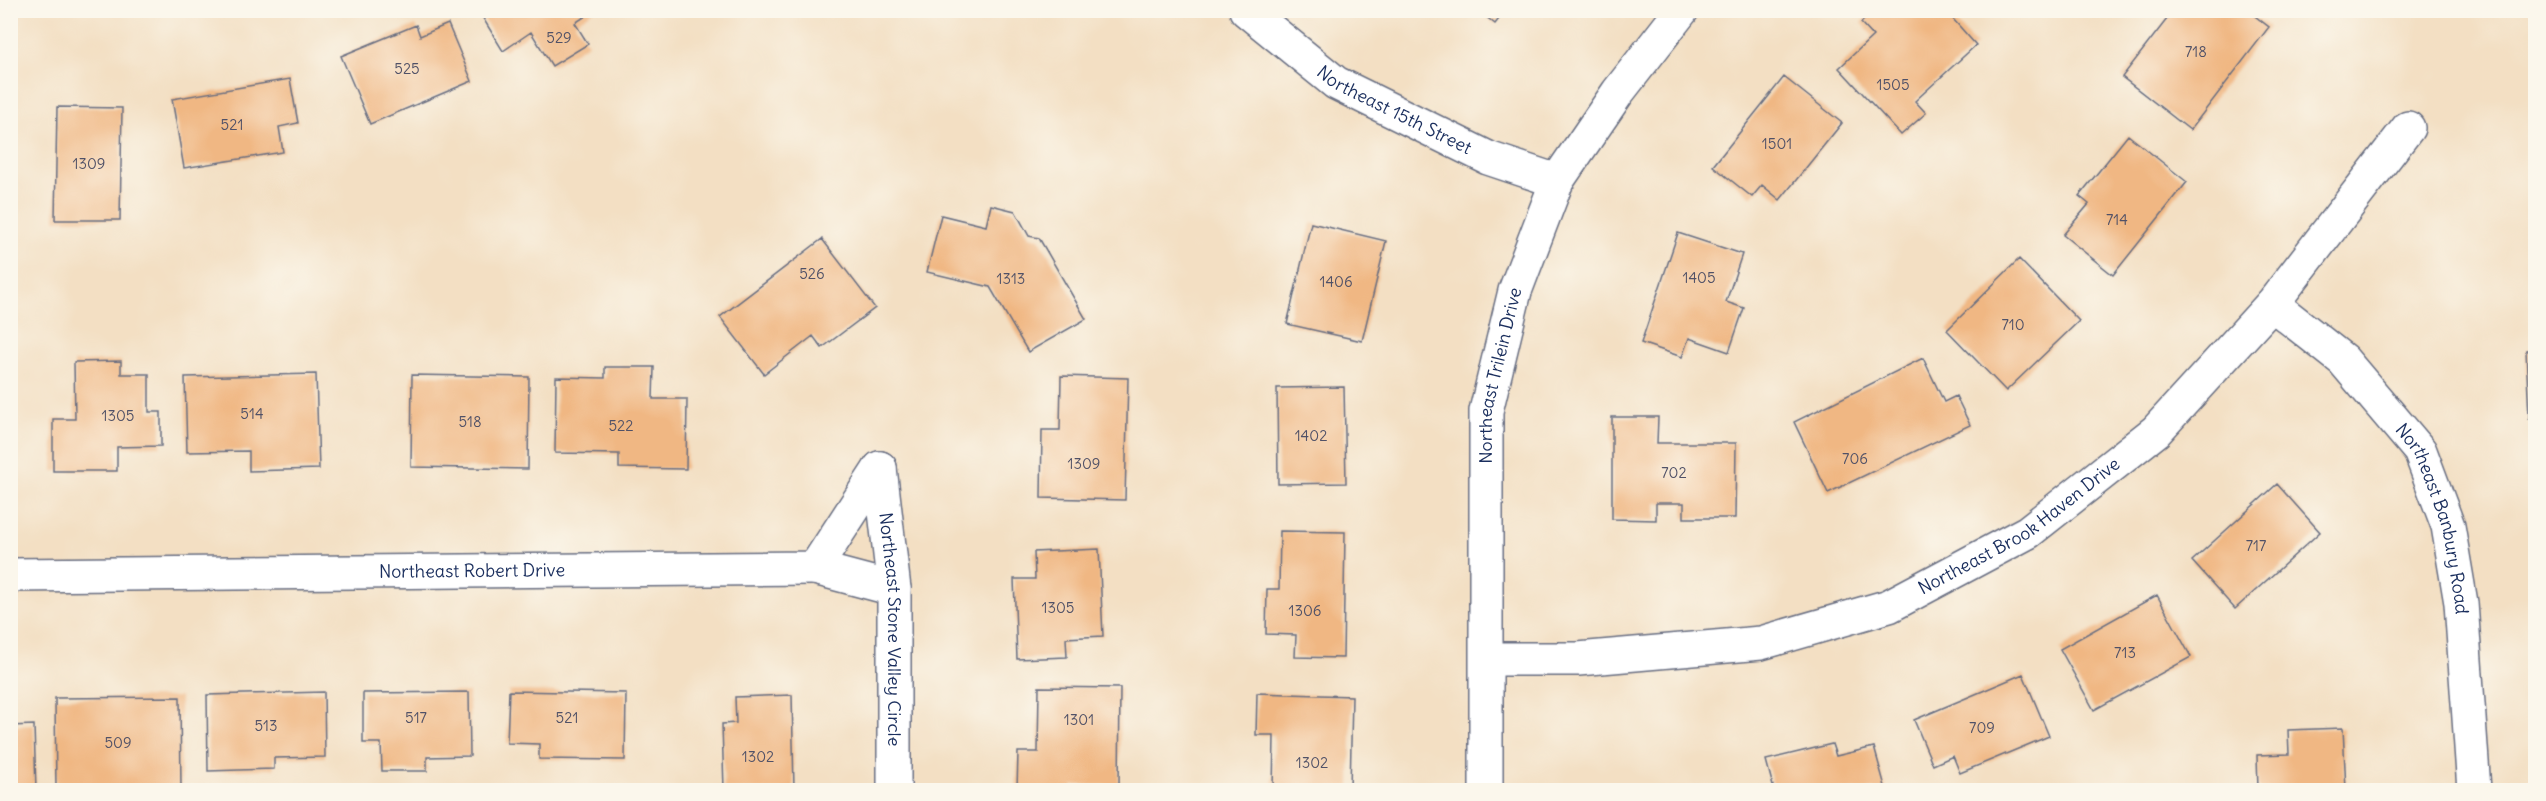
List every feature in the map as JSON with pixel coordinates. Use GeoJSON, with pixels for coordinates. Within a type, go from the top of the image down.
{"type":"FeatureCollection","features":[{"type":"Feature","properties":{"kind":"street","name":"Northeast 15th Street"},"geometry":{"type":"LineString","coordinates":[[1246,10],[1336,83],[1488,158],[1557,181]]}},
{"type":"Feature","properties":{"kind":"street","name":"Northeast Trilein Drive"},"geometry":{"type":"LineString","coordinates":[[1486,790],[1486,411],[1515,291],[1557,181],[1618,92],[1682,10]]}},
{"type":"Feature","properties":{"kind":"street","name":"Northeast Brook Haven Drive"},"geometry":{"type":"LineString","coordinates":[[1487,659],[1578,659],[1761,643],[1889,606],[2028,532],[2156,431],[2272,304],[2408,128]]}},
{"type":"Feature","properties":{"kind":"street","name":"Northeast Banbury Road"},"geometry":{"type":"LineString","coordinates":[[2272,304],[2343,360],[2420,451],[2448,526],[2461,603],[2474,790]]}},
{"type":"Feature","properties":{"kind":"street","name":"Northeast Stone Valley Circle"},"geometry":{"type":"LineString","coordinates":[[815,568],[880,468],[894,589],[894,790]]}},
{"type":"Feature","properties":{"kind":"street","name":"Northeast Robert Drive"},"geometry":{"type":"LineString","coordinates":[[10,575],[815,568],[894,589]]}},
{"type":"Feature","properties":{"kind":"building"},"geometry":{"type":"Polygon","coordinates":[[[478,10],[595,10],[575,23],[588,44],[552,66],[531,32],[503,51],[478,10]]]}},
{"type":"Feature","properties":{"kind":"building"},"geometry":{"type":"Polygon","coordinates":[[[1478,10],[1506,10],[1495,24],[1478,10]]]}},
{"type":"Feature","properties":{"kind":"building"},"geometry":{"type":"Polygon","coordinates":[[[1874,10],[1945,10],[1976,45],[1915,101],[1926,113],[1901,135],[1839,68],[1873,36],[1861,23],[1874,10]]]}},
{"type":"Feature","properties":{"kind":"building"},"geometry":{"type":"Polygon","coordinates":[[[2174,10],[2247,10],[2269,27],[2190,130],[2122,77],[2174,10]]]}},
{"type":"Feature","properties":{"kind":"building"},"geometry":{"type":"Polygon","coordinates":[[[448,24],[472,81],[370,124],[341,56],[416,25],[420,36],[448,24]]]}},
{"type":"Feature","properties":{"kind":"building"},"geometry":{"type":"Polygon","coordinates":[[[1784,77],[1842,123],[1780,200],[1762,185],[1752,197],[1713,166],[1784,77]]]}},
{"type":"Feature","properties":{"kind":"building"},"geometry":{"type":"Polygon","coordinates":[[[290,79],[298,123],[279,127],[283,152],[184,168],[172,99],[290,79]]]}},
{"type":"Feature","properties":{"kind":"building"},"geometry":{"type":"Polygon","coordinates":[[[57,107],[122,108],[120,220],[55,220],[57,107]]]}},
{"type":"Feature","properties":{"kind":"building"},"geometry":{"type":"Polygon","coordinates":[[[2128,135],[2187,182],[2113,275],[2063,235],[2089,204],[2079,196],[2128,135]]]}},
{"type":"Feature","properties":{"kind":"building"},"geometry":{"type":"Polygon","coordinates":[[[991,205],[1015,211],[1029,236],[1039,238],[1086,319],[1028,352],[990,287],[927,272],[941,215],[986,226],[991,205]]]}},
{"type":"Feature","properties":{"kind":"building"},"geometry":{"type":"Polygon","coordinates":[[[1311,223],[1386,241],[1362,341],[1287,324],[1311,223]]]}},
{"type":"Feature","properties":{"kind":"building"},"geometry":{"type":"Polygon","coordinates":[[[1678,233],[1742,254],[1726,302],[1744,308],[1729,352],[1689,338],[1682,357],[1641,343],[1678,233]]]}},
{"type":"Feature","properties":{"kind":"building"},"geometry":{"type":"Polygon","coordinates":[[[822,239],[875,308],[822,348],[813,336],[764,374],[720,317],[822,239]]]}},
{"type":"Feature","properties":{"kind":"building"},"geometry":{"type":"Polygon","coordinates":[[[2019,259],[2079,321],[2006,391],[1947,330],[2019,259]]]}},
{"type":"Feature","properties":{"kind":"building"},"geometry":{"type":"Polygon","coordinates":[[[2536,349],[2536,418],[2529,419],[2526,350],[2536,349]]]}},
{"type":"Feature","properties":{"kind":"building"},"geometry":{"type":"Polygon","coordinates":[[[1923,358],[1944,402],[1956,396],[1970,425],[1828,493],[1794,422],[1923,358]]]}},
{"type":"Feature","properties":{"kind":"building"},"geometry":{"type":"Polygon","coordinates":[[[121,361],[121,374],[149,374],[149,412],[161,412],[161,446],[117,447],[117,471],[53,471],[53,419],[75,419],[74,362],[121,361]]]}},
{"type":"Feature","properties":{"kind":"building"},"geometry":{"type":"Polygon","coordinates":[[[605,367],[654,367],[653,399],[687,399],[686,469],[619,468],[619,454],[555,453],[556,377],[605,378],[605,367]]]}},
{"type":"Feature","properties":{"kind":"building"},"geometry":{"type":"Polygon","coordinates":[[[316,374],[319,469],[249,471],[249,451],[187,452],[185,377],[316,374]]]}},
{"type":"Feature","properties":{"kind":"building"},"geometry":{"type":"Polygon","coordinates":[[[412,375],[529,377],[528,469],[411,467],[412,375]]]}},
{"type":"Feature","properties":{"kind":"building"},"geometry":{"type":"Polygon","coordinates":[[[1061,376],[1128,378],[1125,500],[1041,498],[1042,430],[1060,430],[1061,376]]]}},
{"type":"Feature","properties":{"kind":"building"},"geometry":{"type":"Polygon","coordinates":[[[1344,387],[1346,483],[1278,484],[1277,388],[1344,387]]]}},
{"type":"Feature","properties":{"kind":"building"},"geometry":{"type":"Polygon","coordinates":[[[1612,417],[1658,417],[1657,443],[1736,443],[1735,518],[1684,518],[1684,503],[1656,503],[1656,520],[1612,519],[1612,417]]]}},
{"type":"Feature","properties":{"kind":"building"},"geometry":{"type":"Polygon","coordinates":[[[2277,484],[2320,532],[2235,609],[2192,561],[2277,484]]]}},
{"type":"Feature","properties":{"kind":"building"},"geometry":{"type":"Polygon","coordinates":[[[1280,531],[1345,532],[1343,658],[1295,657],[1296,635],[1266,634],[1267,589],[1279,589],[1280,531]]]}},
{"type":"Feature","properties":{"kind":"building"},"geometry":{"type":"Polygon","coordinates":[[[1099,549],[1103,636],[1066,638],[1067,657],[1017,659],[1014,579],[1035,579],[1034,552],[1099,549]]]}},
{"type":"Feature","properties":{"kind":"building"},"geometry":{"type":"Polygon","coordinates":[[[2157,595],[2191,657],[2094,710],[2060,649],[2157,595]]]}},
{"type":"Feature","properties":{"kind":"building"},"geometry":{"type":"Polygon","coordinates":[[[2023,674],[2049,736],[1960,773],[1953,756],[1933,765],[1914,720],[2023,674]]]}},
{"type":"Feature","properties":{"kind":"building"},"geometry":{"type":"Polygon","coordinates":[[[1039,687],[1120,688],[1119,786],[1073,785],[1073,790],[1017,790],[1018,752],[1038,752],[1039,687]]]}},
{"type":"Feature","properties":{"kind":"building"},"geometry":{"type":"Polygon","coordinates":[[[509,691],[626,693],[625,760],[539,759],[539,744],[507,743],[509,691]]]}},
{"type":"Feature","properties":{"kind":"building"},"geometry":{"type":"Polygon","coordinates":[[[324,692],[325,757],[274,758],[274,769],[208,771],[207,695],[324,692]]]}},
{"type":"Feature","properties":{"kind":"building"},"geometry":{"type":"Polygon","coordinates":[[[469,692],[470,756],[427,757],[427,771],[382,771],[381,743],[363,743],[363,693],[469,692]]]}},
{"type":"Feature","properties":{"kind":"building"},"geometry":{"type":"Polygon","coordinates":[[[1257,693],[1352,696],[1350,790],[1273,790],[1274,735],[1256,735],[1257,693]]]}},
{"type":"Feature","properties":{"kind":"building"},"geometry":{"type":"Polygon","coordinates":[[[792,695],[794,790],[724,790],[722,724],[736,723],[735,697],[792,695]]]}},
{"type":"Feature","properties":{"kind":"building"},"geometry":{"type":"Polygon","coordinates":[[[180,697],[181,789],[56,790],[55,698],[180,697]]]}},
{"type":"Feature","properties":{"kind":"building"},"geometry":{"type":"Polygon","coordinates":[[[34,725],[36,790],[10,790],[10,726],[34,725]]]}},
{"type":"Feature","properties":{"kind":"building"},"geometry":{"type":"Polygon","coordinates":[[[2343,728],[2346,790],[2258,790],[2257,755],[2289,754],[2288,730],[2343,728]]]}},
{"type":"Feature","properties":{"kind":"building"},"geometry":{"type":"Polygon","coordinates":[[[1832,744],[1836,756],[1874,747],[1886,790],[1774,790],[1766,760],[1832,744]]]}},
{"type":"Feature","properties":{"kind":"building"},"geometry":{"type":"Polygon","coordinates":[[[1611,788],[1708,788],[1708,790],[1611,790],[1611,788]]]}}]}
